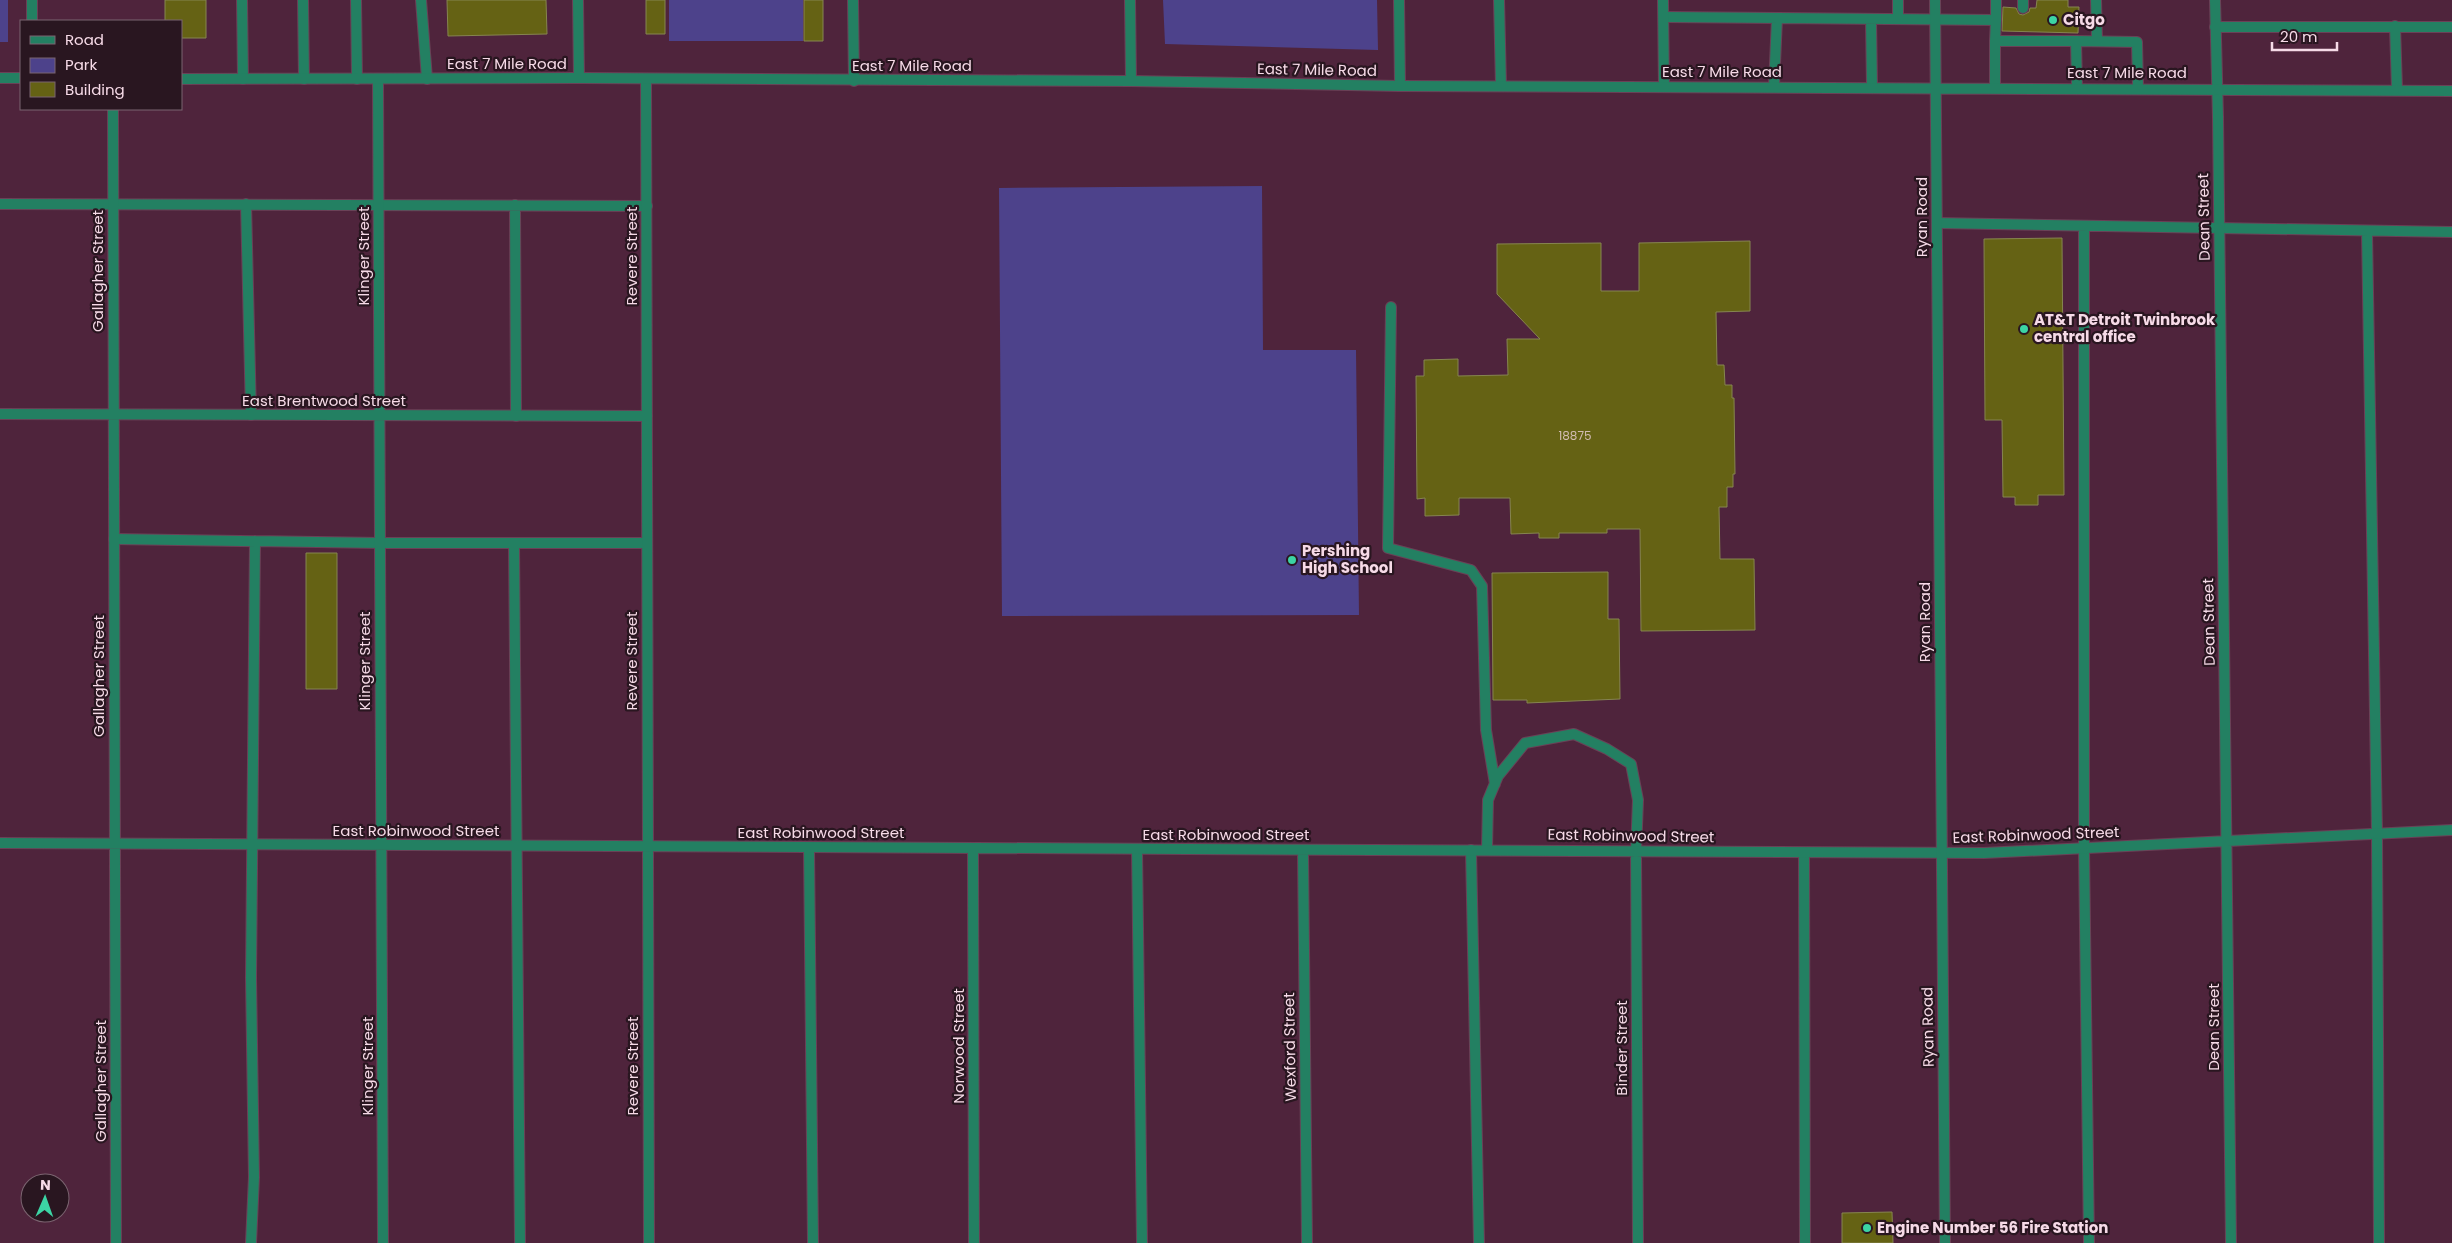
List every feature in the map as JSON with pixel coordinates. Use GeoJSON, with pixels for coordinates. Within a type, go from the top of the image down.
{"type":"FeatureCollection","features":[{"type":"Feature","properties":{"kind":"street"},"geometry":{"type":"LineString","coordinates":[[32,0],[32,20]]}},
{"type":"Feature","properties":{"kind":"street"},"geometry":{"type":"LineString","coordinates":[[242,0],[242,79]]}},
{"type":"Feature","properties":{"kind":"street"},"geometry":{"type":"LineString","coordinates":[[303,0],[304,79]]}},
{"type":"Feature","properties":{"kind":"street"},"geometry":{"type":"LineString","coordinates":[[356,0],[357,79]]}},
{"type":"Feature","properties":{"kind":"street"},"geometry":{"type":"LineString","coordinates":[[421,0],[427,79]]}},
{"type":"Feature","properties":{"kind":"street"},"geometry":{"type":"LineString","coordinates":[[578,0],[579,78]]}},
{"type":"Feature","properties":{"kind":"street"},"geometry":{"type":"LineString","coordinates":[[853,0],[854,81]]}},
{"type":"Feature","properties":{"kind":"street"},"geometry":{"type":"LineString","coordinates":[[1130,0],[1131,81]]}},
{"type":"Feature","properties":{"kind":"street"},"geometry":{"type":"LineString","coordinates":[[1399,0],[1400,86]]}},
{"type":"Feature","properties":{"kind":"street"},"geometry":{"type":"LineString","coordinates":[[1499,0],[1501,86]]}},
{"type":"Feature","properties":{"kind":"street"},"geometry":{"type":"LineString","coordinates":[[1663,0],[1664,87]]}},
{"type":"Feature","properties":{"kind":"street"},"geometry":{"type":"LineString","coordinates":[[1898,0],[1898,19]]}},
{"type":"Feature","properties":{"kind":"street","name":"Ryan Road"},"geometry":{"type":"LineString","coordinates":[[1935,0],[1945,1243]]}},
{"type":"Feature","properties":{"kind":"street"},"geometry":{"type":"LineString","coordinates":[[1995,88],[1996,0]]}},
{"type":"Feature","properties":{"kind":"street"},"geometry":{"type":"LineString","coordinates":[[2096,0],[2097,41]]}},
{"type":"Feature","properties":{"kind":"street","name":"Dean Street"},"geometry":{"type":"LineString","coordinates":[[2215,0],[2220,228],[2230,1243]]}},
{"type":"Feature","properties":{"kind":"street"},"geometry":{"type":"LineString","coordinates":[[1664,17],[1996,20]]}},
{"type":"Feature","properties":{"kind":"street"},"geometry":{"type":"LineString","coordinates":[[1774,86],[1777,18]]}},
{"type":"Feature","properties":{"kind":"street"},"geometry":{"type":"LineString","coordinates":[[1871,19],[1872,87]]}},
{"type":"Feature","properties":{"kind":"street"},"geometry":{"type":"LineString","coordinates":[[2395,26],[2398,90]]}},
{"type":"Feature","properties":{"kind":"street"},"geometry":{"type":"LineString","coordinates":[[2215,27],[2452,27]]}},
{"type":"Feature","properties":{"kind":"street"},"geometry":{"type":"LineString","coordinates":[[1995,41],[2023,36],[2054,37],[2076,41],[2137,42],[2138,88]]}},
{"type":"Feature","properties":{"kind":"street"},"geometry":{"type":"LineString","coordinates":[[2076,41],[2077,88]]}},
{"type":"Feature","properties":{"kind":"street"},"geometry":{"type":"LineString","coordinates":[[0,78],[20,78]]}},
{"type":"Feature","properties":{"kind":"street","name":"East 7 Mile Road"},"geometry":{"type":"LineString","coordinates":[[182,79],[579,78],[854,81],[1131,81],[1400,86],[2452,90]]}},
{"type":"Feature","properties":{"kind":"street","name":"Revere Street"},"geometry":{"type":"LineString","coordinates":[[646,79],[649,1243]]}},
{"type":"Feature","properties":{"kind":"street","name":"Klinger Street"},"geometry":{"type":"LineString","coordinates":[[378,80],[383,1243]]}},
{"type":"Feature","properties":{"kind":"street","name":"Gallagher Street"},"geometry":{"type":"LineString","coordinates":[[112,110],[116,1243]]}},
{"type":"Feature","properties":{"kind":"street"},"geometry":{"type":"LineString","coordinates":[[0,204],[647,206]]}},
{"type":"Feature","properties":{"kind":"street"},"geometry":{"type":"LineString","coordinates":[[246,204],[251,416]]}},
{"type":"Feature","properties":{"kind":"street"},"geometry":{"type":"LineString","coordinates":[[514,205],[516,416]]}},
{"type":"Feature","properties":{"kind":"street"},"geometry":{"type":"LineString","coordinates":[[1937,223],[2452,232]]}},
{"type":"Feature","properties":{"kind":"street"},"geometry":{"type":"LineString","coordinates":[[2084,226],[2084,848],[2089,1243]]}},
{"type":"Feature","properties":{"kind":"street"},"geometry":{"type":"LineString","coordinates":[[2367,232],[2377,834],[2379,1243]]}},
{"type":"Feature","properties":{"kind":"street"},"geometry":{"type":"LineString","coordinates":[[1391,307],[1388,548],[1471,570],[1482,586],[1486,730],[1495,784],[1488,800],[1487,850]]}},
{"type":"Feature","properties":{"kind":"street","name":"East Brentwood Street"},"geometry":{"type":"LineString","coordinates":[[0,414],[647,416]]}},
{"type":"Feature","properties":{"kind":"street"},"geometry":{"type":"LineString","coordinates":[[114,539],[380,543],[647,543]]}},
{"type":"Feature","properties":{"kind":"street"},"geometry":{"type":"LineString","coordinates":[[252,1243],[254,1178],[252,1108],[255,541]]}},
{"type":"Feature","properties":{"kind":"street"},"geometry":{"type":"LineString","coordinates":[[514,543],[520,1243]]}},
{"type":"Feature","properties":{"kind":"street","name":"Binder Street"},"geometry":{"type":"LineString","coordinates":[[1495,784],[1498,776],[1525,743],[1574,734],[1607,749],[1631,764],[1638,800],[1636,852],[1638,1243]]}},
{"type":"Feature","properties":{"kind":"street","name":"East Robinwood Street"},"geometry":{"type":"LineString","coordinates":[[0,844],[1487,850],[1941,854],[2452,830]]}},
{"type":"Feature","properties":{"kind":"street"},"geometry":{"type":"LineString","coordinates":[[809,848],[812,1243]]}},
{"type":"Feature","properties":{"kind":"street","name":"Norwood Street"},"geometry":{"type":"LineString","coordinates":[[973,849],[974,1243]]}},
{"type":"Feature","properties":{"kind":"street"},"geometry":{"type":"LineString","coordinates":[[1137,849],[1142,1243]]}},
{"type":"Feature","properties":{"kind":"street","name":"Wexford Street"},"geometry":{"type":"LineString","coordinates":[[1303,850],[1307,1243]]}},
{"type":"Feature","properties":{"kind":"street"},"geometry":{"type":"LineString","coordinates":[[1471,850],[1479,1243]]}},
{"type":"Feature","properties":{"kind":"street"},"geometry":{"type":"LineString","coordinates":[[1804,853],[1805,1243]]}},
{"type":"Feature","properties":{"kind":"green space"},"geometry":{"type":"Polygon","coordinates":[[[0,0],[8,0],[8,42],[0,42],[0,0]]]}},
{"type":"Feature","properties":{"kind":"green space"},"geometry":{"type":"Polygon","coordinates":[[[669,0],[803,0],[803,41],[669,41],[669,0]]]}},
{"type":"Feature","properties":{"kind":"green space"},"geometry":{"type":"Polygon","coordinates":[[[1163,0],[1377,0],[1378,50],[1165,44],[1163,0]]]}},
{"type":"Feature","properties":{"kind":"green space"},"geometry":{"type":"Polygon","coordinates":[[[1262,186],[1263,350],[1356,350],[1359,615],[1002,616],[999,188],[1262,186]]]}},
{"type":"Feature","properties":{"kind":"building"},"geometry":{"type":"Polygon","coordinates":[[[165,0],[206,0],[206,38],[182,38],[182,20],[165,20],[165,0]]]}},
{"type":"Feature","properties":{"kind":"building"},"geometry":{"type":"Polygon","coordinates":[[[447,0],[546,0],[547,34],[448,36],[447,0]]]}},
{"type":"Feature","properties":{"kind":"building"},"geometry":{"type":"Polygon","coordinates":[[[646,0],[665,0],[665,34],[646,34],[646,0]]]}},
{"type":"Feature","properties":{"kind":"building"},"geometry":{"type":"Polygon","coordinates":[[[804,0],[823,0],[823,41],[804,41],[804,0]]]}},
{"type":"Feature","properties":{"kind":"building"},"geometry":{"type":"Polygon","coordinates":[[[2037,0],[2068,0],[2068,7],[2079,7],[2078,33],[2002,31],[2003,7],[2016,8],[2019,14],[2023,15],[2029,12],[2030,8],[2036,8],[2037,0]]]}},
{"type":"Feature","properties":{"kind":"building","name":"AT&T Detroit Twinbrook central office"},"geometry":{"type":"Polygon","coordinates":[[[2062,238],[2064,495],[2038,495],[2038,505],[2015,505],[2015,497],[2003,497],[2002,420],[1985,420],[1984,239],[2062,238]]]}},
{"type":"Feature","properties":{"kind":"building"},"geometry":{"type":"Polygon","coordinates":[[[1750,241],[1750,311],[1716,312],[1717,365],[1724,365],[1725,385],[1732,385],[1732,398],[1734,398],[1735,474],[1733,474],[1733,487],[1727,487],[1727,507],[1719,507],[1720,559],[1754,559],[1755,630],[1641,631],[1640,529],[1607,529],[1607,533],[1559,533],[1559,538],[1539,538],[1539,533],[1511,534],[1510,498],[1459,498],[1459,515],[1425,516],[1425,498],[1417,499],[1416,376],[1424,376],[1424,360],[1458,359],[1458,376],[1508,375],[1507,339],[1540,339],[1497,294],[1497,244],[1601,243],[1601,291],[1639,291],[1639,243],[1750,241]]]}},
{"type":"Feature","properties":{"kind":"building"},"geometry":{"type":"Polygon","coordinates":[[[306,553],[337,553],[337,689],[306,689],[306,553]]]}},
{"type":"Feature","properties":{"kind":"building"},"geometry":{"type":"Polygon","coordinates":[[[1608,572],[1608,619],[1619,619],[1620,699],[1527,703],[1527,700],[1493,700],[1492,573],[1608,572]]]}},
{"type":"Feature","properties":{"kind":"building","name":"Engine Number 56 Fire Station"},"geometry":{"type":"Polygon","coordinates":[[[1892,1212],[1893,1243],[1842,1243],[1842,1213],[1892,1212]]]}},
{"type":"Feature","properties":{"kind":"place","name":"Citgo"},"geometry":{"type":"Point","coordinates":[2053,20]}},
{"type":"Feature","properties":{"kind":"place","name":"AT&T Detroit Twinbrook central office"},"geometry":{"type":"Point","coordinates":[2024,329]}},
{"type":"Feature","properties":{"kind":"place","name":"Pershing High School"},"geometry":{"type":"Point","coordinates":[1292,560]}},
{"type":"Feature","properties":{"kind":"place","name":"Engine Number 56 Fire Station"},"geometry":{"type":"Point","coordinates":[1867,1228]}}]}
